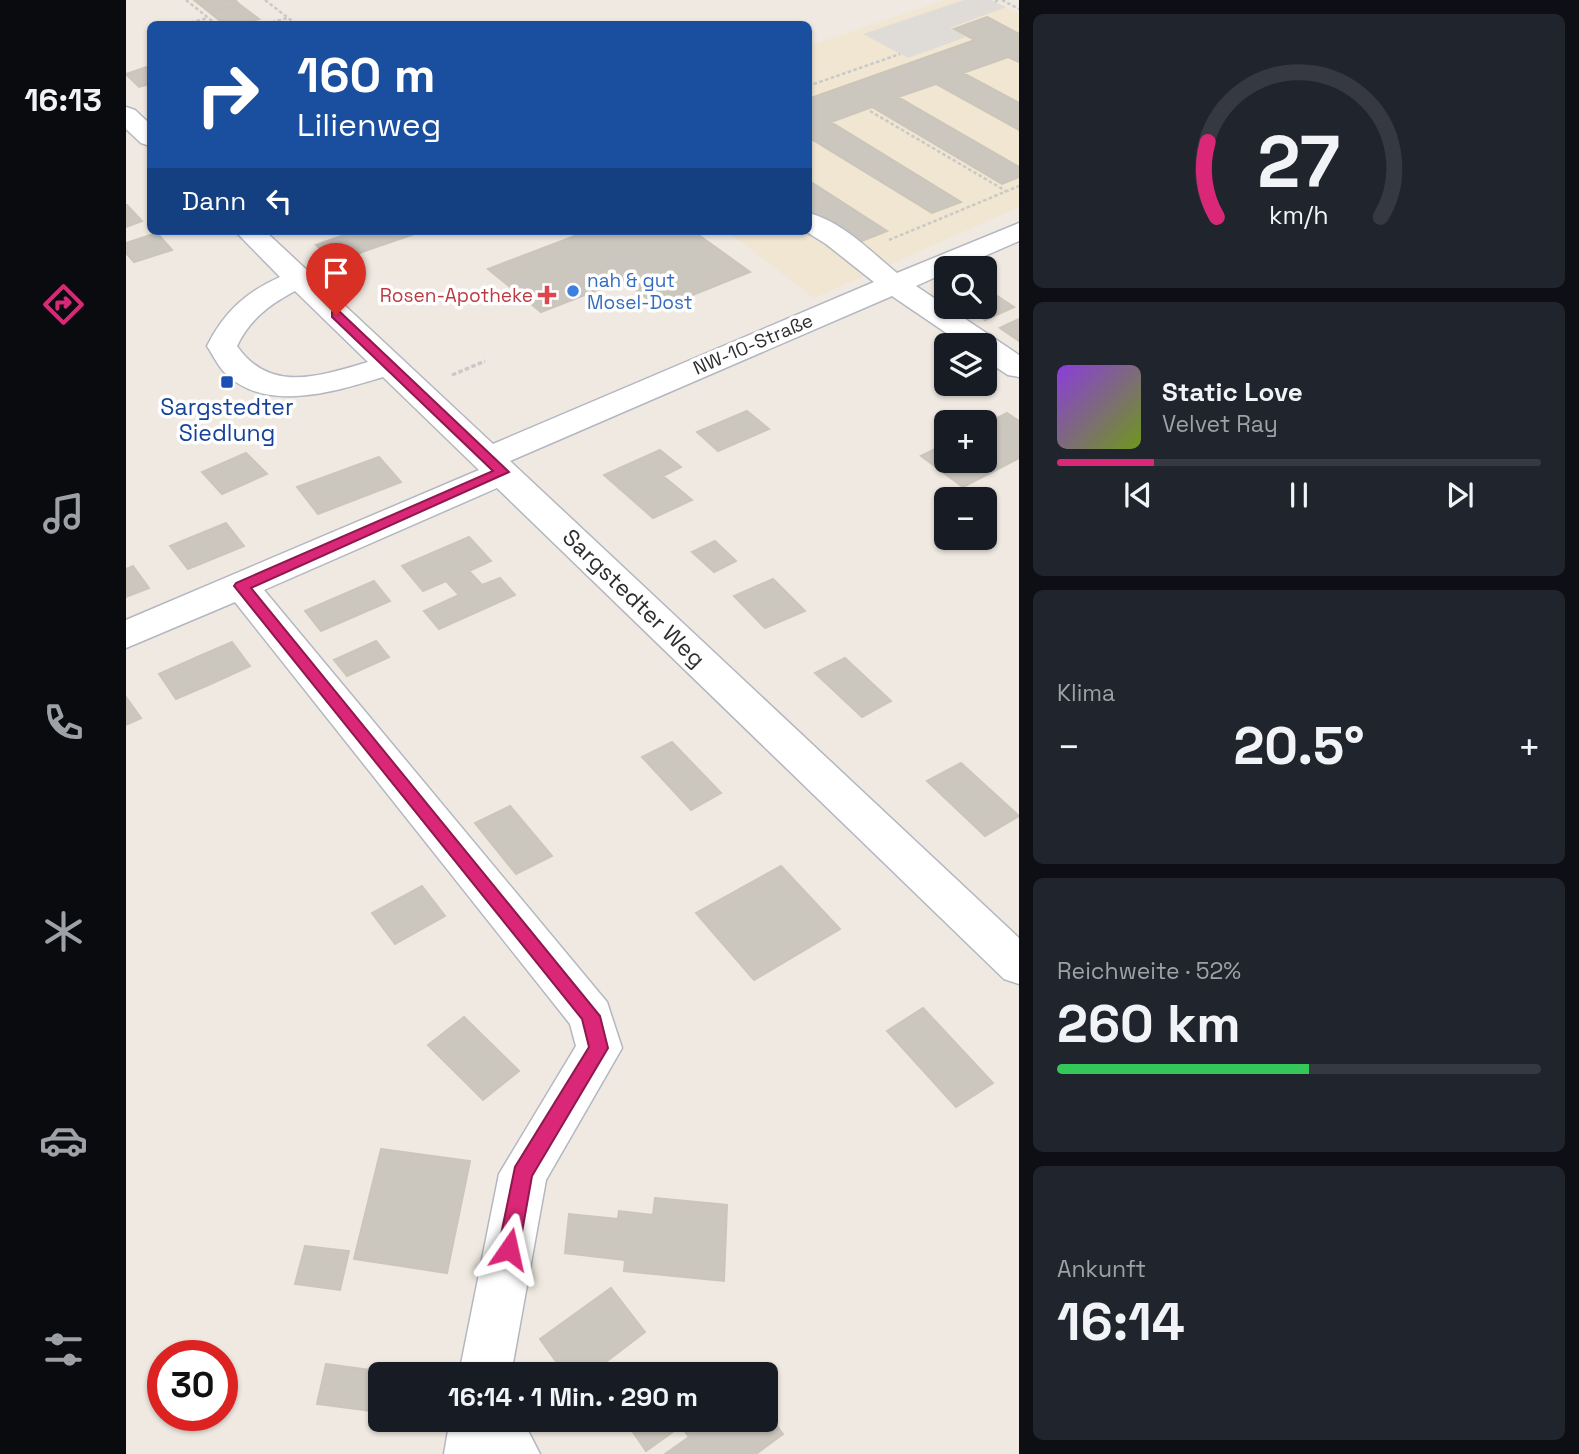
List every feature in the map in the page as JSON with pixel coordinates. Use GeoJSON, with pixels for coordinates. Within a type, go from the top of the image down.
{"type":"FeatureCollection","features":[{"type":"Feature","properties":{"kind":"street"},"geometry":{"type":"LineString","coordinates":[[126,115],[147,135]]}},
{"type":"Feature","properties":{"kind":"street"},"geometry":{"type":"LineString","coordinates":[[812,224],[895,285],[967,333]]}},
{"type":"Feature","properties":{"kind":"street","name":"NW-10-Straße"},"geometry":{"type":"LineString","coordinates":[[126,635],[241,586],[494,466],[1019,231]]}},
{"type":"Feature","properties":{"kind":"street","name":"Sargstedter Weg"},"geometry":{"type":"LineString","coordinates":[[253,235],[1019,966]]}},
{"type":"Feature","properties":{"kind":"street"},"geometry":{"type":"LineString","coordinates":[[299,279],[263,295],[231,325],[222,346],[230,363],[248,378],[265,385],[289,386],[331,382],[389,365]]}},
{"type":"Feature","properties":{"kind":"street"},"geometry":{"type":"LineString","coordinates":[[997,353],[1019,368]]}},
{"type":"Feature","properties":{"kind":"street"},"geometry":{"type":"LineString","coordinates":[[241,586],[591,1016],[599,1048],[523,1174],[487,1362]]}},
{"type":"Feature","properties":{"kind":"street"},"geometry":{"type":"LineString","coordinates":[[471,1454],[475,1432]]}},
{"type":"Feature","properties":{"kind":"street"},"geometry":{"type":"LineString","coordinates":[[499,1432],[513,1454]]}},
{"type":"Feature","properties":{"kind":"path"},"geometry":{"type":"LineString","coordinates":[[186,0],[212,21]]}},
{"type":"Feature","properties":{"kind":"path"},"geometry":{"type":"LineString","coordinates":[[265,0],[292,21]]}},
{"type":"Feature","properties":{"kind":"path"},"geometry":{"type":"LineString","coordinates":[[998,1],[1019,9]]}},
{"type":"Feature","properties":{"kind":"path"},"geometry":{"type":"LineString","coordinates":[[196,21],[208,18]]}},
{"type":"Feature","properties":{"kind":"path"},"geometry":{"type":"LineString","coordinates":[[277,21],[288,18]]}},
{"type":"Feature","properties":{"kind":"path"},"geometry":{"type":"LineString","coordinates":[[812,85],[900,54]]}},
{"type":"Feature","properties":{"kind":"path"},"geometry":{"type":"LineString","coordinates":[[870,111],[1007,191]]}},
{"type":"Feature","properties":{"kind":"path"},"geometry":{"type":"LineString","coordinates":[[856,254],[1019,186]]}},
{"type":"Feature","properties":{"kind":"path"},"geometry":{"type":"LineString","coordinates":[[452,375],[485,361]]}},
{"type":"Feature","properties":{"kind":"shaded area"},"geometry":{"type":"Polygon","coordinates":[[[946,0],[991,0],[1019,14],[1019,207],[814,298],[732,235],[812,235],[812,45],[946,0]]]}},
{"type":"Feature","properties":{"kind":"shaded area"},"geometry":{"type":"Polygon","coordinates":[[[964,0],[991,0],[1006,7],[950,28],[966,37],[908,58],[863,34],[964,0]]]}},
{"type":"Feature","properties":{"kind":"building"},"geometry":{"type":"Polygon","coordinates":[[[194,0],[235,0],[239,4],[209,12],[194,0]]]}},
{"type":"Feature","properties":{"kind":"building"},"geometry":{"type":"Polygon","coordinates":[[[239,4],[259,19],[220,21],[209,12],[239,4]]]}},
{"type":"Feature","properties":{"kind":"building"},"geometry":{"type":"Polygon","coordinates":[[[987,17],[1019,34],[1019,62],[1008,57],[963,73],[1019,103],[1019,130],[936,84],[898,97],[1019,167],[1019,177],[1002,184],[872,107],[831,122],[961,202],[932,213],[812,139],[812,98],[975,40],[954,29],[987,17]]]}},
{"type":"Feature","properties":{"kind":"building"},"geometry":{"type":"Polygon","coordinates":[[[147,67],[147,85],[139,87],[126,74],[147,67]]]}},
{"type":"Feature","properties":{"kind":"building"},"geometry":{"type":"Polygon","coordinates":[[[812,183],[887,231],[857,243],[812,214],[812,183]]]}},
{"type":"Feature","properties":{"kind":"building"},"geometry":{"type":"Polygon","coordinates":[[[127,205],[142,221],[126,227],[127,205]]]}},
{"type":"Feature","properties":{"kind":"building"},"geometry":{"type":"Polygon","coordinates":[[[159,235],[172,250],[134,262],[126,253],[126,243],[159,235]]]}},
{"type":"Feature","properties":{"kind":"building"},"geometry":{"type":"Polygon","coordinates":[[[345,235],[371,235],[382,245],[335,262],[316,245],[345,235]]]}},
{"type":"Feature","properties":{"kind":"building"},"geometry":{"type":"Polygon","coordinates":[[[371,235],[411,235],[382,245],[371,235]]]}},
{"type":"Feature","properties":{"kind":"building"},"geometry":{"type":"Polygon","coordinates":[[[577,235],[699,235],[750,272],[660,308],[623,280],[541,312],[488,269],[577,235]]]}},
{"type":"Feature","properties":{"kind":"building"},"geometry":{"type":"Polygon","coordinates":[[[997,296],[1014,307],[997,315],[997,296]]]}},
{"type":"Feature","properties":{"kind":"building"},"geometry":{"type":"Polygon","coordinates":[[[1019,319],[1019,341],[1000,328],[1019,319]]]}},
{"type":"Feature","properties":{"kind":"building"},"geometry":{"type":"Polygon","coordinates":[[[747,411],[769,429],[718,451],[697,432],[747,411]]]}},
{"type":"Feature","properties":{"kind":"building"},"geometry":{"type":"Polygon","coordinates":[[[1007,413],[1019,421],[1019,458],[997,469],[997,418],[1007,413]]]}},
{"type":"Feature","properties":{"kind":"building"},"geometry":{"type":"Polygon","coordinates":[[[660,450],[681,467],[663,476],[692,500],[653,518],[604,475],[660,450]]]}},
{"type":"Feature","properties":{"kind":"building"},"geometry":{"type":"Polygon","coordinates":[[[934,450],[934,466],[921,456],[934,450]]]}},
{"type":"Feature","properties":{"kind":"building"},"geometry":{"type":"Polygon","coordinates":[[[246,453],[267,474],[222,494],[202,472],[246,453]]]}},
{"type":"Feature","properties":{"kind":"building"},"geometry":{"type":"Polygon","coordinates":[[[379,457],[401,482],[318,514],[297,487],[379,457]]]}},
{"type":"Feature","properties":{"kind":"building"},"geometry":{"type":"Polygon","coordinates":[[[944,473],[990,473],[963,487],[944,473]]]}},
{"type":"Feature","properties":{"kind":"building"},"geometry":{"type":"Polygon","coordinates":[[[226,523],[244,546],[188,569],[170,546],[226,523]]]}},
{"type":"Feature","properties":{"kind":"building"},"geometry":{"type":"Polygon","coordinates":[[[469,537],[491,561],[469,571],[482,585],[500,578],[515,595],[439,629],[424,611],[459,595],[446,581],[423,591],[402,566],[469,537]]]}},
{"type":"Feature","properties":{"kind":"building"},"geometry":{"type":"Polygon","coordinates":[[[715,541],[736,561],[714,572],[692,552],[715,541]]]}},
{"type":"Feature","properties":{"kind":"building"},"geometry":{"type":"Polygon","coordinates":[[[133,566],[149,588],[126,597],[126,569],[133,566]]]}},
{"type":"Feature","properties":{"kind":"building"},"geometry":{"type":"Polygon","coordinates":[[[773,579],[805,611],[765,628],[734,596],[773,579]]]}},
{"type":"Feature","properties":{"kind":"building"},"geometry":{"type":"Polygon","coordinates":[[[374,581],[390,601],[321,631],[305,611],[374,581]]]}},
{"type":"Feature","properties":{"kind":"building"},"geometry":{"type":"Polygon","coordinates":[[[376,641],[389,657],[347,676],[334,660],[376,641]]]}},
{"type":"Feature","properties":{"kind":"building"},"geometry":{"type":"Polygon","coordinates":[[[232,642],[250,666],[213,683],[195,658],[232,642]]]}},
{"type":"Feature","properties":{"kind":"building"},"geometry":{"type":"Polygon","coordinates":[[[195,658],[213,683],[176,699],[159,674],[195,658]]]}},
{"type":"Feature","properties":{"kind":"building"},"geometry":{"type":"Polygon","coordinates":[[[845,658],[891,701],[862,717],[815,673],[845,658]]]}},
{"type":"Feature","properties":{"kind":"building"},"geometry":{"type":"Polygon","coordinates":[[[126,697],[141,718],[126,725],[126,697]]]}},
{"type":"Feature","properties":{"kind":"building"},"geometry":{"type":"Polygon","coordinates":[[[672,742],[721,793],[691,810],[642,757],[672,742]]]}},
{"type":"Feature","properties":{"kind":"building"},"geometry":{"type":"Polygon","coordinates":[[[961,763],[1019,816],[985,836],[927,781],[961,763]]]}},
{"type":"Feature","properties":{"kind":"building"},"geometry":{"type":"Polygon","coordinates":[[[510,806],[552,856],[516,874],[475,823],[510,806]]]}},
{"type":"Feature","properties":{"kind":"building"},"geometry":{"type":"Polygon","coordinates":[[[781,866],[840,929],[754,980],[696,913],[781,866]]]}},
{"type":"Feature","properties":{"kind":"building"},"geometry":{"type":"Polygon","coordinates":[[[422,886],[445,916],[395,944],[372,913],[422,886]]]}},
{"type":"Feature","properties":{"kind":"building"},"geometry":{"type":"Polygon","coordinates":[[[923,1008],[993,1083],[956,1107],[887,1031],[923,1008]]]}},
{"type":"Feature","properties":{"kind":"building"},"geometry":{"type":"Polygon","coordinates":[[[464,1017],[519,1071],[483,1100],[428,1045],[464,1017]]]}},
{"type":"Feature","properties":{"kind":"building"},"geometry":{"type":"Polygon","coordinates":[[[381,1149],[470,1161],[447,1273],[354,1259],[381,1149]]]}},
{"type":"Feature","properties":{"kind":"building"},"geometry":{"type":"Polygon","coordinates":[[[655,1198],[727,1205],[724,1281],[624,1271],[625,1260],[565,1253],[569,1214],[618,1219],[619,1211],[653,1215],[655,1198]]]}},
{"type":"Feature","properties":{"kind":"building"},"geometry":{"type":"Polygon","coordinates":[[[305,1246],[349,1251],[340,1290],[295,1284],[305,1246]]]}},
{"type":"Feature","properties":{"kind":"building"},"geometry":{"type":"Polygon","coordinates":[[[611,1288],[645,1332],[606,1362],[556,1362],[540,1339],[611,1288]]]}},
{"type":"Feature","properties":{"kind":"building"},"geometry":{"type":"Polygon","coordinates":[[[326,1364],[368,1370],[368,1410],[317,1404],[326,1364]]]}},
{"type":"Feature","properties":{"kind":"building"},"geometry":{"type":"Polygon","coordinates":[[[778,1427],[783,1434],[756,1454],[665,1454],[689,1437],[685,1432],[778,1432],[778,1427]]]}},
{"type":"Feature","properties":{"kind":"building"},"geometry":{"type":"Polygon","coordinates":[[[633,1432],[673,1432],[646,1451],[633,1432]]]}},
{"type":"Feature","properties":{"kind":"place","name":"nah & gut Mosel-Dost"},"geometry":{"type":"Point","coordinates":[573,291]}},
{"type":"Feature","properties":{"kind":"place","name":"Rosen-Apotheke"},"geometry":{"type":"Point","coordinates":[547,295]}},
{"type":"Feature","properties":{"kind":"place","name":"Sargstedter Siedlung"},"geometry":{"type":"Point","coordinates":[227,382]}},
{"type":"Feature","properties":{"kind":"route"},"geometry":{"type":"LineString","coordinates":[[336,315],[502,472],[241,586],[591,1016],[599,1048],[523,1174],[509,1249]]}}]}
